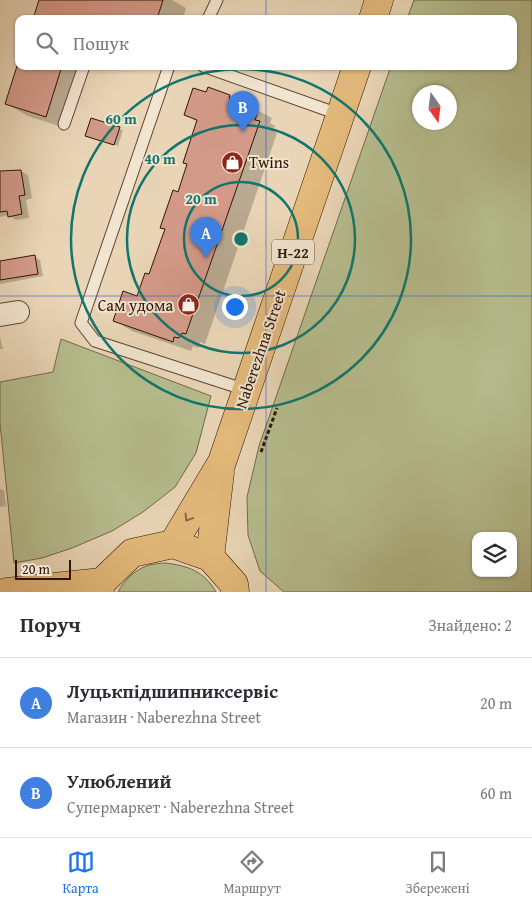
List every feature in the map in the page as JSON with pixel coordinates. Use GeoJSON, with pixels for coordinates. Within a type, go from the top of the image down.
{"type":"FeatureCollection","features":[{"type":"Feature","properties":{"kind":"main road"},"geometry":{"type":"LineString","coordinates":[[374,15],[379,0]]}},
{"type":"Feature","properties":{"kind":"main road","name":"Naberezhna Street"},"geometry":{"type":"LineString","coordinates":[[210,557],[222,462],[356,70]]}},
{"type":"Feature","properties":{"kind":"main road","name":"Naberezhna Street"},"geometry":{"type":"LineString","coordinates":[[172,544],[222,462]]}},
{"type":"Feature","properties":{"kind":"main road"},"geometry":{"type":"LineString","coordinates":[[7,592],[101,587],[132,553],[172,544],[210,557],[234,584],[236,592]]}},
{"type":"Feature","properties":{"kind":"lane"},"geometry":{"type":"LineString","coordinates":[[210,15],[217,0]]}},
{"type":"Feature","properties":{"kind":"lane"},"geometry":{"type":"LineString","coordinates":[[64,124],[83,70]]}},
{"type":"Feature","properties":{"kind":"lane"},"geometry":{"type":"LineString","coordinates":[[168,70],[81,323],[95,341],[246,390]]}},
{"type":"Feature","properties":{"kind":"lane"},"geometry":{"type":"LineString","coordinates":[[214,70],[340,115]]}},
{"type":"Feature","properties":{"kind":"path"},"geometry":{"type":"LineString","coordinates":[[261,452],[277,408]]}},
{"type":"Feature","properties":{"kind":"green space"},"geometry":{"type":"Polygon","coordinates":[[[414,0],[532,0],[532,592],[284,592],[260,571],[248,535],[247,497],[259,446],[390,70],[517,70],[517,15],[408,15],[414,0]]]}},
{"type":"Feature","properties":{"kind":"green space"},"geometry":{"type":"Polygon","coordinates":[[[61,339],[211,396],[196,453],[175,487],[143,512],[112,531],[42,558],[14,563],[0,423],[0,382],[53,372],[61,339]]]}},
{"type":"Feature","properties":{"kind":"green space"},"geometry":{"type":"Polygon","coordinates":[[[166,563],[188,568],[201,574],[216,592],[118,592],[127,579],[135,572],[149,565],[166,563]]]}},
{"type":"Feature","properties":{"kind":"building"},"geometry":{"type":"Polygon","coordinates":[[[39,0],[163,0],[158,15],[34,15],[39,0]]]}},
{"type":"Feature","properties":{"kind":"building"},"geometry":{"type":"Polygon","coordinates":[[[16,70],[61,70],[46,117],[5,104],[16,70]]]}},
{"type":"Feature","properties":{"kind":"building"},"geometry":{"type":"Polygon","coordinates":[[[208,87],[230,95],[229,98],[254,107],[252,112],[257,114],[255,120],[260,121],[186,334],[182,333],[179,338],[174,337],[173,342],[113,321],[123,291],[137,296],[145,273],[149,274],[165,229],[160,228],[173,190],[178,192],[187,164],[183,163],[197,120],[184,115],[193,88],[206,92],[208,87]]]}},
{"type":"Feature","properties":{"kind":"building"},"geometry":{"type":"Polygon","coordinates":[[[91,118],[120,127],[114,145],[85,136],[91,118]]]}},
{"type":"Feature","properties":{"kind":"building"},"geometry":{"type":"Polygon","coordinates":[[[21,170],[25,195],[19,196],[22,214],[8,217],[7,211],[0,212],[0,171],[21,170]]]}},
{"type":"Feature","properties":{"kind":"building"},"geometry":{"type":"Polygon","coordinates":[[[35,255],[38,274],[0,280],[0,261],[35,255]]]}},
{"type":"Feature","properties":{"kind":"place","name":"Улюблений"},"geometry":{"type":"Point","coordinates":[243,132]}},
{"type":"Feature","properties":{"kind":"place","name":"Twins"},"geometry":{"type":"Point","coordinates":[233,162]}},
{"type":"Feature","properties":{"kind":"place","name":"Луцькпідшипниксервіс"},"geometry":{"type":"Point","coordinates":[206,258]}},
{"type":"Feature","properties":{"kind":"place","name":"Сам удома"},"geometry":{"type":"Point","coordinates":[189,305]}}]}
